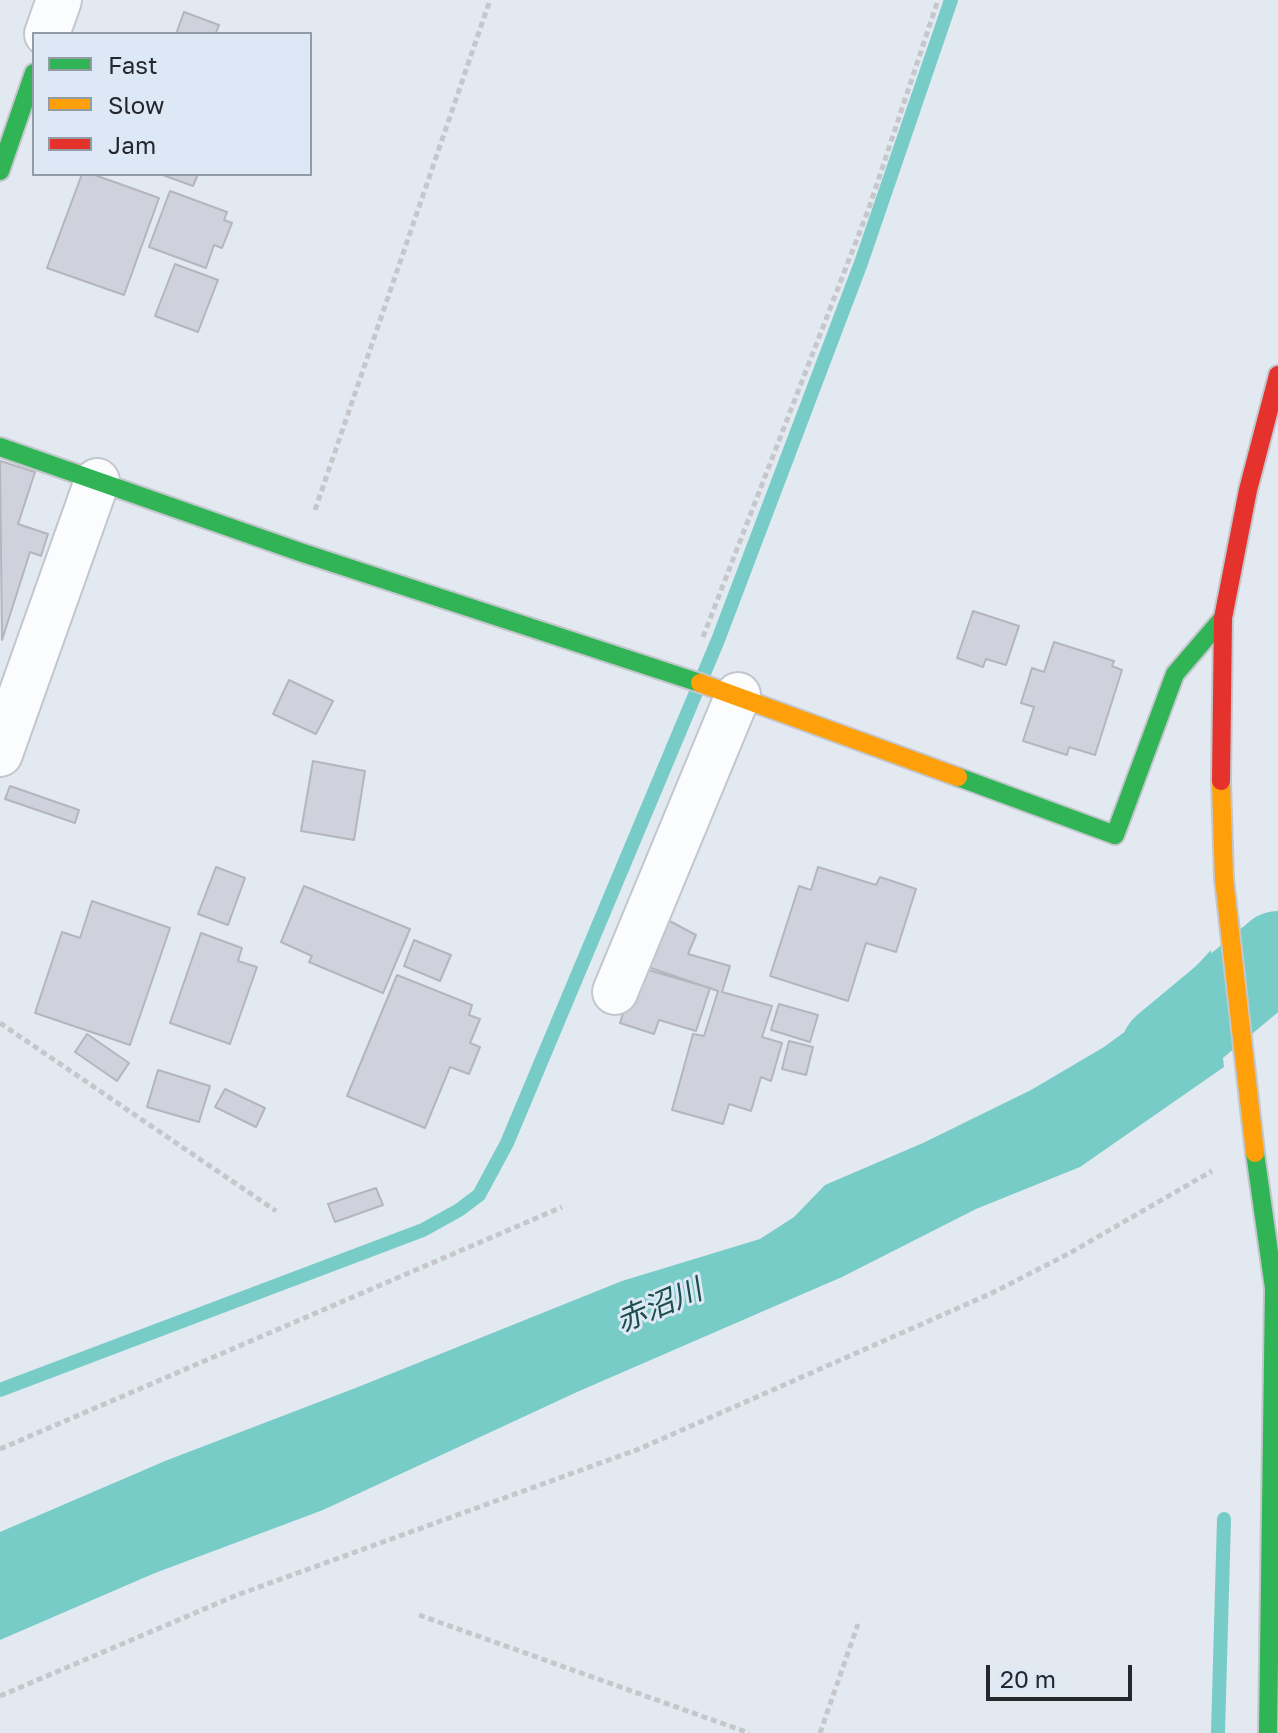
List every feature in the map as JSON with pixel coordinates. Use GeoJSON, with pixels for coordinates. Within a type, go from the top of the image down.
{"type":"FeatureCollection","features":[{"type":"Feature","properties":{"kind":"street"},"geometry":{"type":"LineString","coordinates":[[48,32],[59,0]]}},
{"type":"Feature","properties":{"kind":"street"},"geometry":{"type":"LineString","coordinates":[[0,171],[32,79]]}},
{"type":"Feature","properties":{"kind":"street"},"geometry":{"type":"LineString","coordinates":[[1268,1733],[1274,1288],[1254,1147],[1224,879],[1220,756],[1223,618],[1248,490],[1278,375]]}},
{"type":"Feature","properties":{"kind":"street"},"geometry":{"type":"LineString","coordinates":[[0,447],[300,552],[731,692],[1115,835],[1175,674],[1223,618]]}},
{"type":"Feature","properties":{"kind":"street"},"geometry":{"type":"LineString","coordinates":[[0,754],[97,481]]}},
{"type":"Feature","properties":{"kind":"street"},"geometry":{"type":"LineString","coordinates":[[615,992],[731,692]]}},
{"type":"Feature","properties":{"kind":"path"},"geometry":{"type":"LineString","coordinates":[[300,552],[490,0]]}},
{"type":"Feature","properties":{"kind":"path"},"geometry":{"type":"LineString","coordinates":[[692,679],[869,208],[938,0]]}},
{"type":"Feature","properties":{"kind":"path"},"geometry":{"type":"LineString","coordinates":[[0,1023],[276,1211]]}},
{"type":"Feature","properties":{"kind":"path"},"geometry":{"type":"LineString","coordinates":[[0,1696],[237,1595],[639,1449],[992,1293],[1068,1254],[1254,1147]]}},
{"type":"Feature","properties":{"kind":"path"},"geometry":{"type":"LineString","coordinates":[[0,1449],[562,1207]]}},
{"type":"Feature","properties":{"kind":"path"},"geometry":{"type":"LineString","coordinates":[[419,1615],[749,1733]]}},
{"type":"Feature","properties":{"kind":"path"},"geometry":{"type":"LineString","coordinates":[[820,1733],[858,1624]]}},
{"type":"Feature","properties":{"kind":"water"},"geometry":{"type":"Polygon","coordinates":[[[1211,950],[1224,1067],[1080,1167],[976,1209],[842,1277],[577,1392],[323,1510],[155,1573],[0,1640],[0,1532],[165,1461],[622,1281],[760,1239],[794,1217],[825,1185],[923,1143],[1031,1090],[1104,1047],[1157,1008],[1211,950]]]}},
{"type":"Feature","properties":{"kind":"building"},"geometry":{"type":"Polygon","coordinates":[[[184,12],[219,25],[216,32],[177,32],[184,12]]]}},
{"type":"Feature","properties":{"kind":"building"},"geometry":{"type":"Polygon","coordinates":[[[81,176],[98,176],[159,198],[124,295],[47,268],[81,176]]]}},
{"type":"Feature","properties":{"kind":"building"},"geometry":{"type":"Polygon","coordinates":[[[166,176],[197,176],[193,186],[166,176]]]}},
{"type":"Feature","properties":{"kind":"building"},"geometry":{"type":"Polygon","coordinates":[[[170,191],[227,212],[224,220],[232,223],[222,248],[214,245],[206,268],[149,247],[170,191]]]}},
{"type":"Feature","properties":{"kind":"building"},"geometry":{"type":"Polygon","coordinates":[[[175,264],[218,280],[198,332],[155,316],[175,264]]]}},
{"type":"Feature","properties":{"kind":"building"},"geometry":{"type":"Polygon","coordinates":[[[0,461],[35,472],[18,524],[48,534],[41,556],[30,552],[2,640],[0,461]]]}},
{"type":"Feature","properties":{"kind":"building"},"geometry":{"type":"Polygon","coordinates":[[[973,611],[1019,626],[1006,665],[986,659],[983,667],[957,658],[973,611]]]}},
{"type":"Feature","properties":{"kind":"building"},"geometry":{"type":"Polygon","coordinates":[[[1054,642],[1114,661],[1112,666],[1122,670],[1095,755],[1069,747],[1067,755],[1023,741],[1034,707],[1021,703],[1032,668],[1044,672],[1054,642]]]}},
{"type":"Feature","properties":{"kind":"building"},"geometry":{"type":"Polygon","coordinates":[[[289,680],[333,701],[316,734],[273,714],[289,680]]]}},
{"type":"Feature","properties":{"kind":"building"},"geometry":{"type":"Polygon","coordinates":[[[313,761],[365,771],[354,840],[301,831],[313,761]]]}},
{"type":"Feature","properties":{"kind":"building"},"geometry":{"type":"Polygon","coordinates":[[[10,786],[79,810],[75,823],[5,799],[10,786]]]}},
{"type":"Feature","properties":{"kind":"building"},"geometry":{"type":"Polygon","coordinates":[[[216,867],[245,878],[228,925],[198,914],[216,867]]]}},
{"type":"Feature","properties":{"kind":"building"},"geometry":{"type":"Polygon","coordinates":[[[818,867],[876,885],[880,877],[916,889],[896,952],[866,943],[848,1001],[770,976],[799,886],[811,890],[818,867]]]}},
{"type":"Feature","properties":{"kind":"building"},"geometry":{"type":"Polygon","coordinates":[[[304,886],[410,929],[383,993],[309,962],[312,956],[281,942],[304,886]]]}},
{"type":"Feature","properties":{"kind":"building"},"geometry":{"type":"Polygon","coordinates":[[[92,901],[170,928],[130,1045],[35,1013],[62,932],[80,938],[92,901]]]}},
{"type":"Feature","properties":{"kind":"building"},"geometry":{"type":"Polygon","coordinates":[[[664,918],[696,935],[688,954],[730,966],[722,992],[772,1006],[762,1037],[782,1043],[771,1081],[761,1077],[751,1111],[729,1104],[723,1124],[672,1110],[693,1034],[704,1036],[718,991],[645,966],[664,918]]]}},
{"type":"Feature","properties":{"kind":"building"},"geometry":{"type":"Polygon","coordinates":[[[201,933],[242,948],[238,961],[257,967],[230,1044],[170,1023],[201,933]]]}},
{"type":"Feature","properties":{"kind":"building"},"geometry":{"type":"Polygon","coordinates":[[[414,940],[451,955],[440,981],[404,966],[414,940]]]}},
{"type":"Feature","properties":{"kind":"building"},"geometry":{"type":"Polygon","coordinates":[[[638,967],[710,988],[696,1031],[659,1020],[654,1034],[620,1023],[638,967]]]}},
{"type":"Feature","properties":{"kind":"building"},"geometry":{"type":"Polygon","coordinates":[[[397,975],[472,1005],[469,1015],[480,1019],[470,1043],[480,1047],[469,1074],[450,1067],[425,1128],[347,1096],[397,975]]]}},
{"type":"Feature","properties":{"kind":"building"},"geometry":{"type":"Polygon","coordinates":[[[779,1004],[818,1015],[810,1042],[771,1030],[779,1004]]]}},
{"type":"Feature","properties":{"kind":"building"},"geometry":{"type":"Polygon","coordinates":[[[87,1034],[129,1063],[117,1081],[75,1052],[87,1034]]]}},
{"type":"Feature","properties":{"kind":"building"},"geometry":{"type":"Polygon","coordinates":[[[789,1041],[813,1047],[806,1075],[782,1069],[789,1041]]]}},
{"type":"Feature","properties":{"kind":"building"},"geometry":{"type":"Polygon","coordinates":[[[158,1070],[210,1086],[199,1122],[147,1107],[158,1070]]]}},
{"type":"Feature","properties":{"kind":"building"},"geometry":{"type":"Polygon","coordinates":[[[225,1089],[265,1108],[256,1127],[215,1107],[225,1089]]]}},
{"type":"Feature","properties":{"kind":"building"},"geometry":{"type":"Polygon","coordinates":[[[376,1188],[383,1205],[335,1222],[328,1204],[376,1188]]]}},
{"type":"Feature","properties":{"kind":"waterway"},"geometry":{"type":"LineString","coordinates":[[0,1390],[423,1230],[479,1195],[507,1143],[718,640],[861,263],[951,0]]}},
{"type":"Feature","properties":{"kind":"waterway","name":"赤沼川"},"geometry":{"type":"LineString","coordinates":[[1165,1049],[1278,955]]}},
{"type":"Feature","properties":{"kind":"waterway"},"geometry":{"type":"LineString","coordinates":[[1218,1733],[1224,1519]]}},
{"type":"Feature","properties":{"kind":"traffic: fast"},"geometry":{"type":"LineString","coordinates":[[0,171],[32,79]]}},
{"type":"Feature","properties":{"kind":"traffic: fast"},"geometry":{"type":"LineString","coordinates":[[0,447],[300,552],[700,683]]}},
{"type":"Feature","properties":{"kind":"traffic: fast"},"geometry":{"type":"LineString","coordinates":[[958,777],[1115,835],[1175,674],[1223,618]]}},
{"type":"Feature","properties":{"kind":"traffic: fast"},"geometry":{"type":"LineString","coordinates":[[1255,1153],[1274,1288],[1268,1733]]}},
{"type":"Feature","properties":{"kind":"traffic: slow"},"geometry":{"type":"LineString","coordinates":[[700,683],[958,777]]}},
{"type":"Feature","properties":{"kind":"traffic: slow"},"geometry":{"type":"LineString","coordinates":[[1221,781],[1224,879],[1255,1153]]}},
{"type":"Feature","properties":{"kind":"traffic: jam"},"geometry":{"type":"LineString","coordinates":[[1221,781],[1223,618],[1248,490],[1278,375]]}}]}
